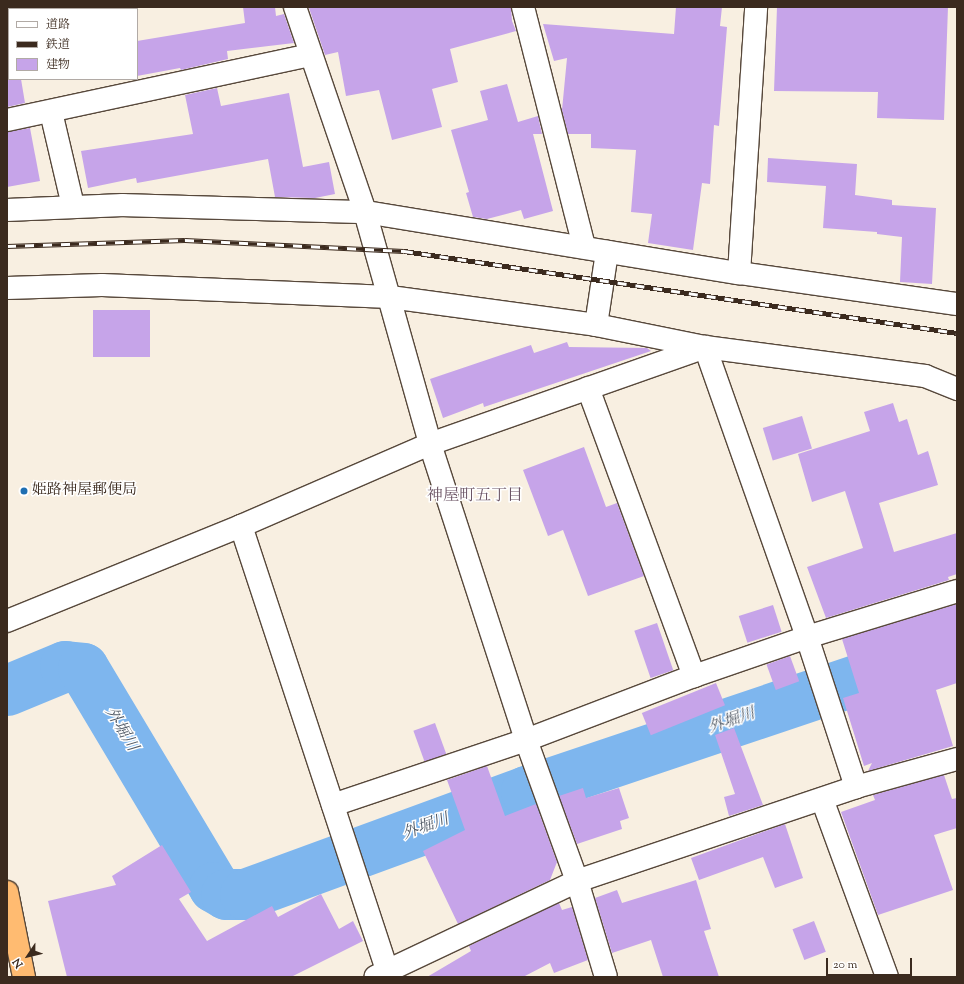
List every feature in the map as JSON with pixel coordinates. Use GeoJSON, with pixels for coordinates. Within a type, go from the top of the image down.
{"type":"FeatureCollection","features":[{"type":"Feature","properties":{"kind":"highway"},"geometry":{"type":"LineString","coordinates":[[7,892],[24,977]]}},
{"type":"Feature","properties":{"kind":"street"},"geometry":{"type":"LineString","coordinates":[[295,7],[364,212],[390,297],[430,444],[526,740],[577,881],[606,977]]}},
{"type":"Feature","properties":{"kind":"street"},"geometry":{"type":"LineString","coordinates":[[523,7],[584,247]]}},
{"type":"Feature","properties":{"kind":"street"},"geometry":{"type":"LineString","coordinates":[[739,273],[756,7]]}},
{"type":"Feature","properties":{"kind":"street"},"geometry":{"type":"LineString","coordinates":[[7,120],[51,112],[311,55]]}},
{"type":"Feature","properties":{"kind":"street"},"geometry":{"type":"LineString","coordinates":[[51,112],[73,206]]}},
{"type":"Feature","properties":{"kind":"street"},"geometry":{"type":"LineString","coordinates":[[7,210],[73,206],[364,212],[739,273],[957,304]]}},
{"type":"Feature","properties":{"kind":"street"},"geometry":{"type":"LineString","coordinates":[[596,325],[607,252]]}},
{"type":"Feature","properties":{"kind":"street"},"geometry":{"type":"LineString","coordinates":[[7,288],[102,285],[390,297],[596,325],[705,347],[925,376],[957,389]]}},
{"type":"Feature","properties":{"kind":"street"},"geometry":{"type":"LineString","coordinates":[[7,621],[241,526],[430,444],[705,347]]}},
{"type":"Feature","properties":{"kind":"street"},"geometry":{"type":"LineString","coordinates":[[705,347],[807,637],[856,787]]}},
{"type":"Feature","properties":{"kind":"street"},"geometry":{"type":"LineString","coordinates":[[588,388],[694,676]]}},
{"type":"Feature","properties":{"kind":"street"},"geometry":{"type":"LineString","coordinates":[[241,526],[333,805],[381,974],[577,881],[822,800],[856,787],[957,759]]}},
{"type":"Feature","properties":{"kind":"street"},"geometry":{"type":"LineString","coordinates":[[333,805],[526,740],[694,676],[807,637],[957,592]]}},
{"type":"Feature","properties":{"kind":"street"},"geometry":{"type":"LineString","coordinates":[[822,800],[888,977]]}},
{"type":"Feature","properties":{"kind":"building"},"geometry":{"type":"Polygon","coordinates":[[[243,7],[275,7],[276,16],[284,14],[294,43],[227,51],[228,59],[181,70],[180,68],[138,76],[138,41],[245,23],[243,7]]]}},
{"type":"Feature","properties":{"kind":"building"},"geometry":{"type":"Polygon","coordinates":[[[511,7],[512,21],[516,31],[450,49],[458,82],[432,89],[442,127],[392,140],[379,90],[346,96],[338,52],[325,55],[309,8],[511,7]]]}},
{"type":"Feature","properties":{"kind":"building"},"geometry":{"type":"Polygon","coordinates":[[[676,7],[722,7],[720,26],[727,27],[719,126],[714,125],[710,184],[702,183],[693,250],[648,243],[652,214],[631,212],[636,150],[591,148],[591,134],[568,134],[562,110],[567,58],[554,61],[543,24],[674,34],[676,7]]]}},
{"type":"Feature","properties":{"kind":"building"},"geometry":{"type":"Polygon","coordinates":[[[777,7],[948,7],[944,120],[877,118],[878,92],[774,91],[777,7]]]}},
{"type":"Feature","properties":{"kind":"building"},"geometry":{"type":"Polygon","coordinates":[[[7,68],[8,80],[21,80],[25,103],[7,107],[7,68]]]}},
{"type":"Feature","properties":{"kind":"building"},"geometry":{"type":"Polygon","coordinates":[[[507,84],[518,122],[538,116],[542,134],[533,134],[553,211],[524,219],[521,210],[487,219],[473,217],[466,193],[469,192],[451,130],[488,120],[480,91],[507,84]]]}},
{"type":"Feature","properties":{"kind":"building"},"geometry":{"type":"Polygon","coordinates":[[[217,88],[221,106],[289,93],[303,167],[329,162],[335,194],[315,198],[275,197],[268,159],[137,183],[136,178],[88,188],[81,151],[193,134],[185,95],[217,88]]]}},
{"type":"Feature","properties":{"kind":"building"},"geometry":{"type":"Polygon","coordinates":[[[30,128],[40,181],[7,187],[7,132],[30,128]]]}},
{"type":"Feature","properties":{"kind":"building"},"geometry":{"type":"Polygon","coordinates":[[[768,158],[857,164],[855,195],[892,200],[892,205],[936,208],[932,284],[900,282],[902,237],[877,234],[877,232],[823,228],[826,186],[767,182],[768,158]]]}},
{"type":"Feature","properties":{"kind":"building"},"geometry":{"type":"Polygon","coordinates":[[[93,310],[150,310],[150,357],[93,357],[93,310]]]}},
{"type":"Feature","properties":{"kind":"building"},"geometry":{"type":"Polygon","coordinates":[[[567,342],[569,347],[647,348],[651,351],[484,407],[483,403],[443,418],[430,379],[531,345],[534,353],[567,342]]]}},
{"type":"Feature","properties":{"kind":"building"},"geometry":{"type":"Polygon","coordinates":[[[893,403],[899,422],[907,419],[918,455],[928,451],[938,485],[879,503],[894,552],[957,533],[957,574],[948,577],[949,580],[826,618],[807,567],[863,548],[845,491],[812,502],[798,454],[870,431],[864,412],[893,403]]]}},
{"type":"Feature","properties":{"kind":"building"},"geometry":{"type":"Polygon","coordinates":[[[802,416],[812,449],[773,461],[763,428],[802,416]]]}},
{"type":"Feature","properties":{"kind":"building"},"geometry":{"type":"Polygon","coordinates":[[[584,447],[606,507],[617,503],[644,576],[588,596],[563,530],[548,536],[523,470],[584,447]]]}},
{"type":"Feature","properties":{"kind":"building"},"geometry":{"type":"Polygon","coordinates":[[[957,604],[957,683],[936,690],[953,746],[868,771],[872,763],[864,766],[843,698],[859,693],[842,639],[957,604]]]}},
{"type":"Feature","properties":{"kind":"building"},"geometry":{"type":"Polygon","coordinates":[[[773,605],[782,632],[747,643],[739,616],[773,605]]]}},
{"type":"Feature","properties":{"kind":"building"},"geometry":{"type":"Polygon","coordinates":[[[657,623],[673,670],[651,678],[634,631],[657,623]]]}},
{"type":"Feature","properties":{"kind":"building"},"geometry":{"type":"Polygon","coordinates":[[[790,656],[799,681],[776,690],[767,665],[790,656]]]}},
{"type":"Feature","properties":{"kind":"building"},"geometry":{"type":"Polygon","coordinates":[[[716,683],[725,705],[651,735],[642,713],[716,683]]]}},
{"type":"Feature","properties":{"kind":"building"},"geometry":{"type":"Polygon","coordinates":[[[435,723],[446,754],[425,762],[413,731],[435,723]]]}},
{"type":"Feature","properties":{"kind":"building"},"geometry":{"type":"Polygon","coordinates":[[[734,728],[763,805],[729,816],[724,797],[735,794],[715,735],[734,728]]]}},
{"type":"Feature","properties":{"kind":"building"},"geometry":{"type":"Polygon","coordinates":[[[487,766],[505,816],[536,804],[557,862],[550,880],[458,924],[423,851],[465,830],[447,780],[487,766]]]}},
{"type":"Feature","properties":{"kind":"building"},"geometry":{"type":"Polygon","coordinates":[[[944,775],[952,799],[957,798],[957,828],[934,835],[953,890],[878,915],[841,812],[875,800],[873,795],[944,775]]]}},
{"type":"Feature","properties":{"kind":"building"},"geometry":{"type":"Polygon","coordinates":[[[583,788],[586,798],[619,788],[629,818],[620,821],[622,829],[577,844],[559,796],[583,788]]]}},
{"type":"Feature","properties":{"kind":"building"},"geometry":{"type":"Polygon","coordinates":[[[785,824],[803,878],[775,888],[763,857],[699,880],[691,858],[785,824]]]}},
{"type":"Feature","properties":{"kind":"building"},"geometry":{"type":"Polygon","coordinates":[[[162,845],[191,892],[179,899],[207,941],[272,906],[278,917],[321,894],[339,929],[353,921],[363,941],[291,977],[67,977],[48,901],[116,885],[112,876],[162,845]]]}},
{"type":"Feature","properties":{"kind":"building"},"geometry":{"type":"Polygon","coordinates":[[[696,880],[711,929],[704,931],[719,977],[663,977],[651,940],[612,953],[595,898],[617,890],[622,903],[696,880]]]}},
{"type":"Feature","properties":{"kind":"building"},"geometry":{"type":"Polygon","coordinates":[[[559,903],[562,910],[572,907],[588,960],[554,973],[550,963],[523,977],[427,977],[471,951],[469,946],[559,903]]]}},
{"type":"Feature","properties":{"kind":"building"},"geometry":{"type":"Polygon","coordinates":[[[814,921],[826,952],[804,960],[793,929],[814,921]]]}},
{"type":"Feature","properties":{"kind":"waterway","name":"外堀川"},"geometry":{"type":"LineString","coordinates":[[7,690],[65,666],[83,668],[214,887],[226,894],[245,894],[526,791],[957,646]]}},
{"type":"Feature","properties":{"kind":"railway"},"geometry":{"type":"LineString","coordinates":[[7,246],[185,240],[404,251],[957,333]]}},
{"type":"Feature","properties":{"kind":"place","name":"姫路神屋郵便局"},"geometry":{"type":"Point","coordinates":[24,491]}},
{"type":"Feature","properties":{"kind":"district","name":"神屋町五丁目"},"geometry":{"type":"Point","coordinates":[475,497]}}]}
